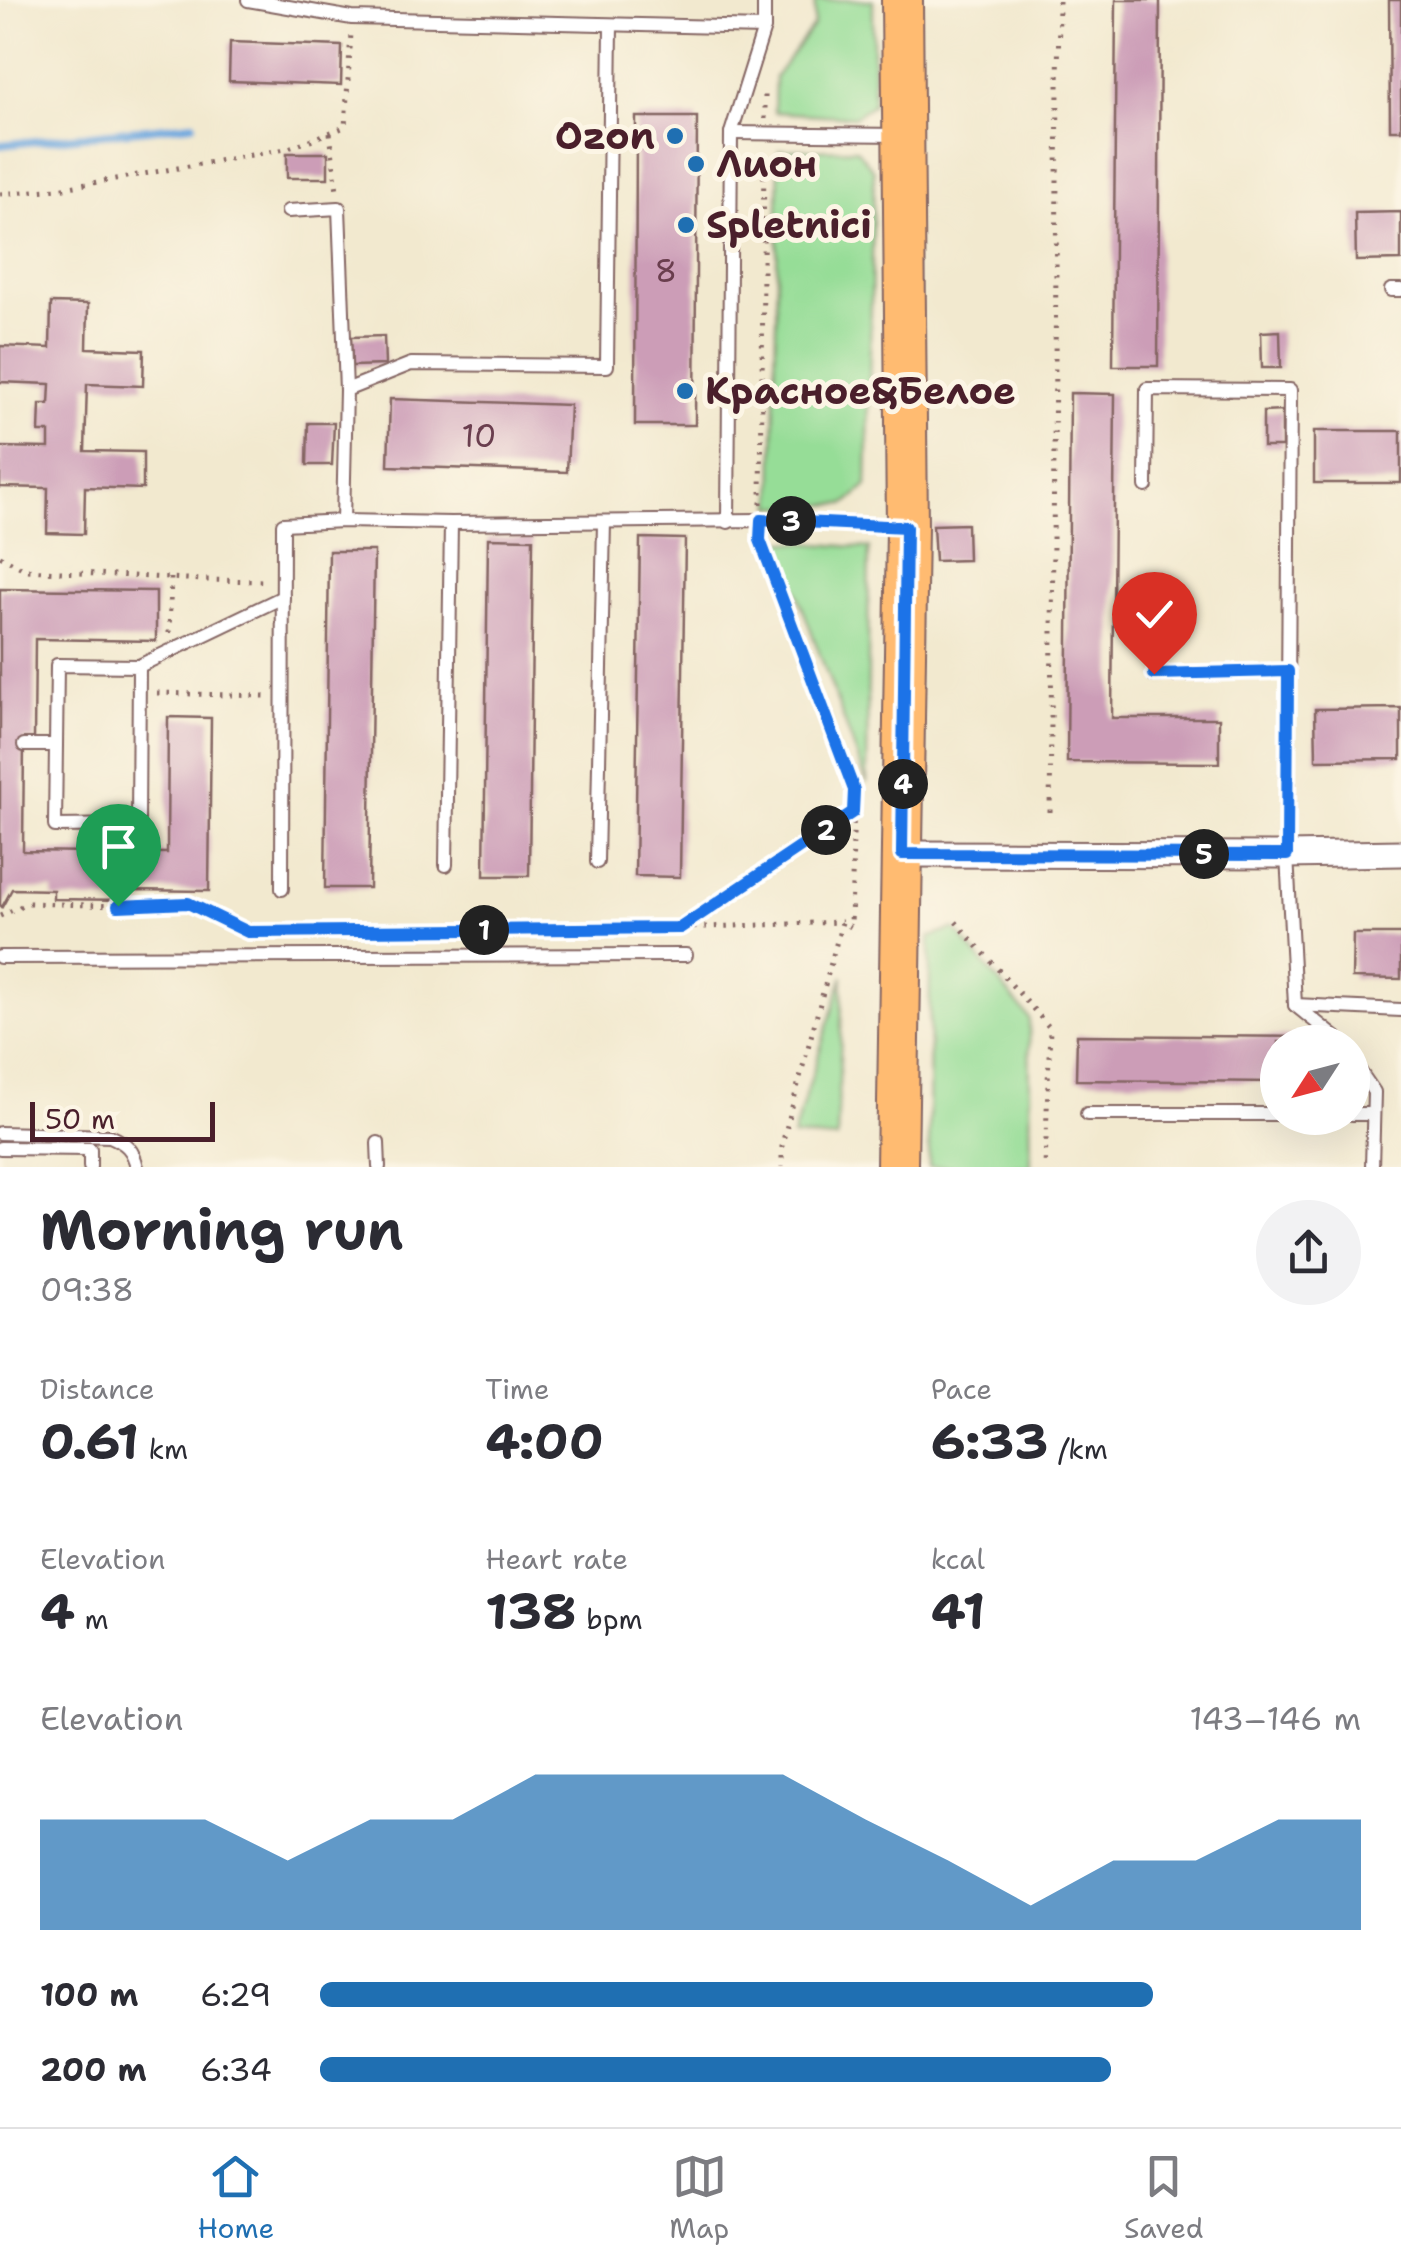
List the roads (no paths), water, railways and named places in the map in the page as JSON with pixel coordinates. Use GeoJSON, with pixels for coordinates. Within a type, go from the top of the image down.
{"type":"FeatureCollection","features":[{"type":"Feature","properties":{"kind":"main road"},"geometry":{"type":"LineString","coordinates":[[897,1167],[906,527],[902,0]]}},
{"type":"Feature","properties":{"kind":"street"},"geometry":{"type":"LineString","coordinates":[[902,854],[1401,852]]}},
{"type":"Feature","properties":{"kind":"lane"},"geometry":{"type":"LineString","coordinates":[[248,0],[352,18],[764,28]]}},
{"type":"Feature","properties":{"kind":"lane"},"geometry":{"type":"LineString","coordinates":[[728,522],[731,132],[764,28],[764,0]]}},
{"type":"Feature","properties":{"kind":"lane"},"geometry":{"type":"LineString","coordinates":[[346,390],[411,364],[607,366],[612,26]]}},
{"type":"Feature","properties":{"kind":"lane"},"geometry":{"type":"LineString","coordinates":[[731,132],[902,135]]}},
{"type":"Feature","properties":{"kind":"lane"},"geometry":{"type":"LineString","coordinates":[[288,210],[339,208],[346,390],[343,521]]}},
{"type":"Feature","properties":{"kind":"lane"},"geometry":{"type":"LineString","coordinates":[[1146,486],[1147,389],[1290,390],[1287,855],[1295,1005],[1319,1025]]}},
{"type":"Feature","properties":{"kind":"lane"},"geometry":{"type":"LineString","coordinates":[[282,888],[282,524],[761,520],[906,527]]}},
{"type":"Feature","properties":{"kind":"lane"},"geometry":{"type":"LineString","coordinates":[[597,862],[604,522]]}},
{"type":"Feature","properties":{"kind":"lane"},"geometry":{"type":"LineString","coordinates":[[446,865],[451,523]]}},
{"type":"Feature","properties":{"kind":"lane"},"geometry":{"type":"LineString","coordinates":[[140,666],[138,825],[55,826],[57,665],[140,666],[282,597]]}},
{"type":"Feature","properties":{"kind":"lane"},"geometry":{"type":"LineString","coordinates":[[1154,674],[1288,671]]}},
{"type":"Feature","properties":{"kind":"lane"},"geometry":{"type":"LineString","coordinates":[[24,746],[56,745]]}},
{"type":"Feature","properties":{"kind":"lane"},"geometry":{"type":"LineString","coordinates":[[0,957],[686,955]]}},
{"type":"Feature","properties":{"kind":"lane"},"geometry":{"type":"LineString","coordinates":[[1295,1005],[1401,1010]]}},
{"type":"Feature","properties":{"kind":"lane"},"geometry":{"type":"LineString","coordinates":[[1370,1086],[1374,1092],[1372,1167]]}},
{"type":"Feature","properties":{"kind":"lane"},"geometry":{"type":"LineString","coordinates":[[1087,1114],[1260,1114]]}},
{"type":"Feature","properties":{"kind":"lane"},"geometry":{"type":"LineString","coordinates":[[0,1134],[110,1136],[125,1142],[137,1167]]}},
{"type":"Feature","properties":{"kind":"lane"},"geometry":{"type":"LineString","coordinates":[[378,1143],[379,1167]]}},
{"type":"Feature","properties":{"kind":"lane"},"geometry":{"type":"LineString","coordinates":[[0,1148],[90,1149],[90,1167]]}},
{"type":"Feature","properties":{"kind":"waterway"},"geometry":{"type":"LineString","coordinates":[[0,145],[193,124]]}},
{"type":"Feature","properties":{"kind":"place","name":"Ozon"},"geometry":{"type":"Point","coordinates":[675,136]}},
{"type":"Feature","properties":{"kind":"place","name":"Лион"},"geometry":{"type":"Point","coordinates":[696,164]}},
{"type":"Feature","properties":{"kind":"place","name":"Spletnici"},"geometry":{"type":"Point","coordinates":[686,225]}},
{"type":"Feature","properties":{"kind":"place","name":"Красное&Белое"},"geometry":{"type":"Point","coordinates":[685,391]}}]}
